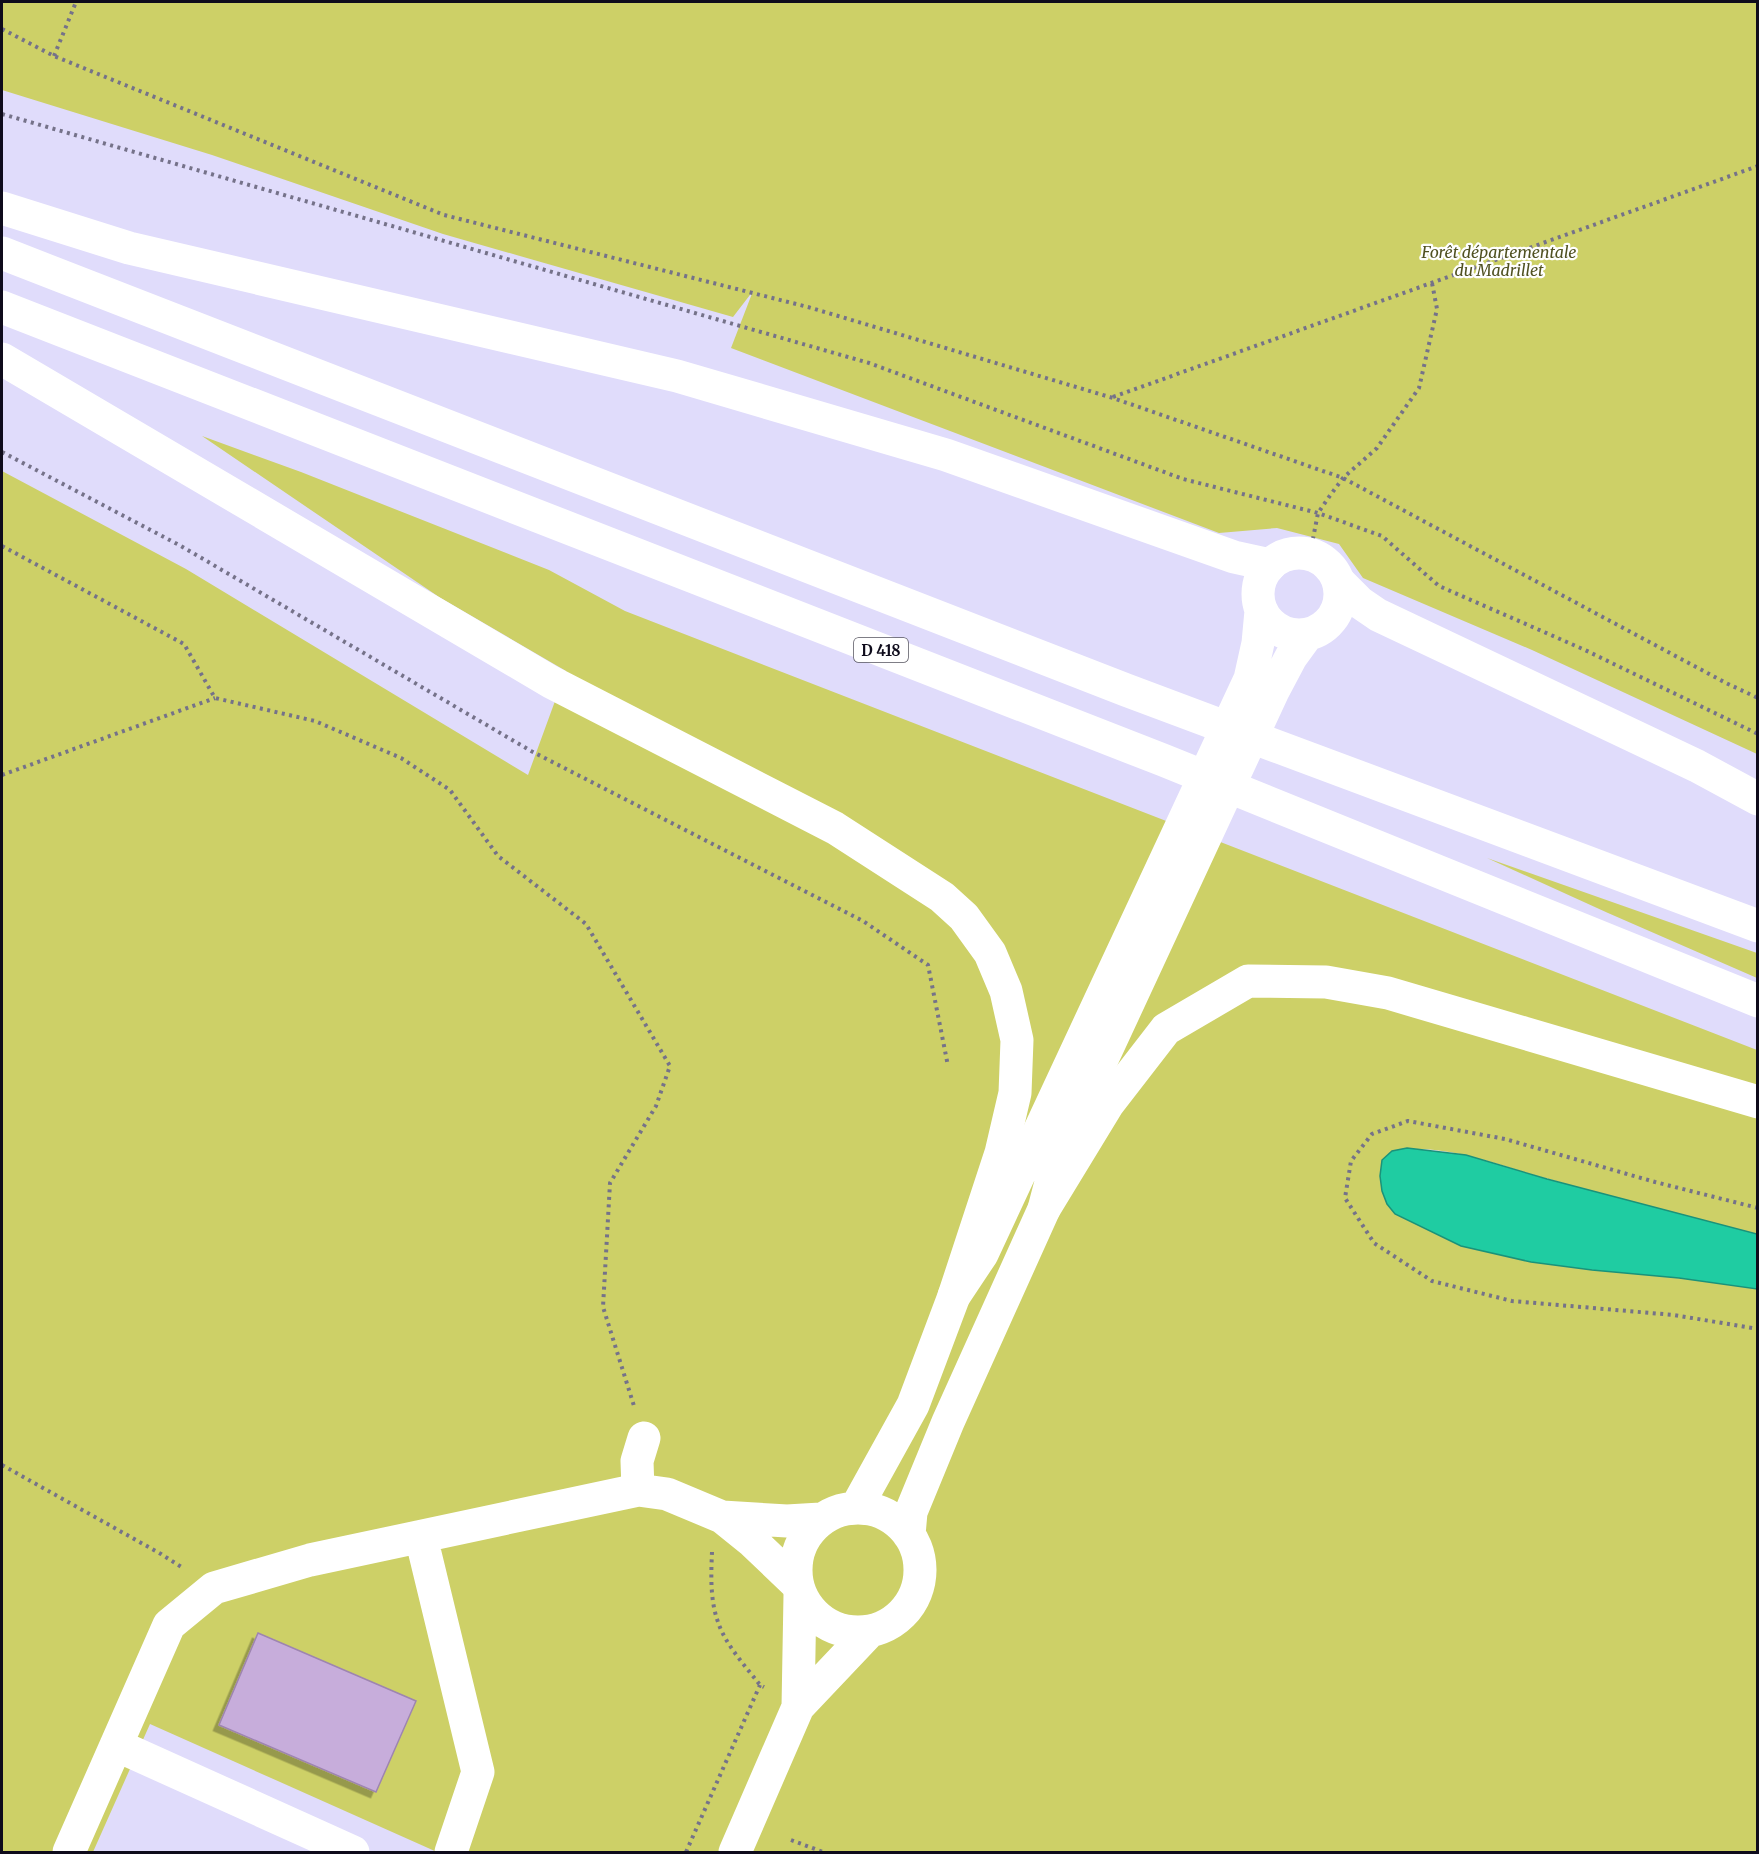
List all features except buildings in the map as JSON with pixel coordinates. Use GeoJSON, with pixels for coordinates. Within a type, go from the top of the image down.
{"type":"FeatureCollection","features":[{"type":"Feature","properties":{"kind":"main road"},"geometry":{"type":"LineString","coordinates":[[2,208],[129,248],[677,376],[946,455],[1234,557],[1270,565]]}},
{"type":"Feature","properties":{"kind":"main road"},"geometry":{"type":"LineString","coordinates":[[2,253],[1115,686],[1758,926]]}},
{"type":"Feature","properties":{"kind":"main road","name":"D 418"},"geometry":{"type":"LineString","coordinates":[[2,307],[1174,765],[1758,1001]]}},
{"type":"Feature","properties":{"kind":"main road"},"geometry":{"type":"LineString","coordinates":[[2,359],[551,682],[835,828],[942,897],[964,916],[990,953],[1006,991],[1017,1040],[1015,1093],[1001,1153],[954,1296],[913,1405],[856,1508]]}},
{"type":"Feature","properties":{"kind":"main road"},"geometry":{"type":"LineString","coordinates":[[1261,685],[1258,643],[1261,611],[1258,599],[1263,575],[1270,565],[1282,557],[1296,553],[1310,554],[1322,560],[1359,602],[1378,615],[1697,766],[1758,799]]}},
{"type":"Feature","properties":{"kind":"main road"},"geometry":{"type":"LineString","coordinates":[[1261,611],[1280,631],[1293,635],[1307,635],[1320,630],[1335,615],[1341,596],[1339,582]]}},
{"type":"Feature","properties":{"kind":"main road"},"geometry":{"type":"LineString","coordinates":[[954,1296],[982,1254],[1186,848],[1261,685],[1291,657],[1307,635]]}},
{"type":"Feature","properties":{"kind":"main road"},"geometry":{"type":"LineString","coordinates":[[1044,1209],[1059,1152],[1186,848]]}},
{"type":"Feature","properties":{"kind":"main road"},"geometry":{"type":"LineString","coordinates":[[909,1535],[911,1512],[944,1432],[1044,1209],[1108,1104],[1166,1029],[1248,981],[1326,982],[1388,993],[1758,1102]]}},
{"type":"Feature","properties":{"kind":"main road"},"geometry":{"type":"LineString","coordinates":[[638,1490],[637,1461],[644,1438]]}},
{"type":"Feature","properties":{"kind":"main road"},"geometry":{"type":"LineString","coordinates":[[69,1852],[169,1625],[214,1587],[310,1560],[638,1490],[667,1494],[722,1517],[753,1542],[799,1589],[812,1613],[829,1626],[849,1632],[870,1631],[891,1623],[908,1607],[917,1588],[920,1566],[909,1535],[901,1525],[880,1512],[856,1508],[844,1509],[822,1519],[787,1521],[722,1517]]}},
{"type":"Feature","properties":{"kind":"main road"},"geometry":{"type":"LineString","coordinates":[[798,1707],[799,1589],[795,1572],[799,1548],[805,1537],[822,1519]]}},
{"type":"Feature","properties":{"kind":"main road"},"geometry":{"type":"LineString","coordinates":[[421,1537],[478,1772],[451,1852]]}},
{"type":"Feature","properties":{"kind":"main road"},"geometry":{"type":"LineString","coordinates":[[735,1852],[798,1707],[870,1631]]}},
{"type":"Feature","properties":{"kind":"main road"},"geometry":{"type":"LineString","coordinates":[[116,1745],[353,1852]]}},
{"type":"Feature","properties":{"kind":"path"},"geometry":{"type":"LineString","coordinates":[[54,56],[76,2]]}},
{"type":"Feature","properties":{"kind":"path"},"geometry":{"type":"LineString","coordinates":[[2,28],[54,56],[444,215],[808,307],[1113,398],[1343,478],[1758,698]]}},
{"type":"Feature","properties":{"kind":"path"},"geometry":{"type":"LineString","coordinates":[[2,114],[869,363],[1183,479],[1318,513],[1382,536],[1438,586],[1585,650],[1758,734]]}},
{"type":"Feature","properties":{"kind":"path"},"geometry":{"type":"LineString","coordinates":[[1113,398],[1758,166]]}},
{"type":"Feature","properties":{"kind":"path"},"geometry":{"type":"LineString","coordinates":[[1310,554],[1318,513],[1343,478],[1377,447],[1419,388],[1437,309],[1432,283]]}},
{"type":"Feature","properties":{"kind":"path"},"geometry":{"type":"LineString","coordinates":[[2,452],[181,546],[531,751],[863,921],[928,965],[948,1066]]}},
{"type":"Feature","properties":{"kind":"path"},"geometry":{"type":"LineString","coordinates":[[2,546],[184,644],[215,698]]}},
{"type":"Feature","properties":{"kind":"path"},"geometry":{"type":"LineString","coordinates":[[2,775],[215,698],[315,721],[401,758],[450,790],[498,856],[586,924],[670,1066],[656,1106],[610,1183],[603,1307],[644,1438]]}},
{"type":"Feature","properties":{"kind":"path"},"geometry":{"type":"LineString","coordinates":[[1758,1208],[1655,1182],[1505,1138],[1408,1121],[1372,1134],[1351,1161],[1345,1198],[1374,1243],[1432,1281],[1512,1301],[1674,1315],[1758,1329]]}},
{"type":"Feature","properties":{"kind":"path"},"geometry":{"type":"LineString","coordinates":[[2,1465],[161,1554],[214,1587]]}},
{"type":"Feature","properties":{"kind":"path"},"geometry":{"type":"LineString","coordinates":[[722,1517],[713,1538],[710,1581],[718,1623],[737,1657],[760,1685],[798,1707]]}},
{"type":"Feature","properties":{"kind":"path"},"geometry":{"type":"LineString","coordinates":[[686,1852],[760,1685]]}},
{"type":"Feature","properties":{"kind":"path"},"geometry":{"type":"LineString","coordinates":[[791,1840],[824,1852]]}},
{"type":"Feature","properties":{"kind":"green space","name":"Forêt départementale du Madrillet"},"geometry":{"type":"Polygon","coordinates":[[[2,2],[1757,2],[1757,754],[1532,650],[1363,578],[1339,544],[1277,528],[1219,533],[731,348],[753,291],[733,317],[443,234],[212,155],[2,90],[2,2]]]}},
{"type":"Feature","properties":{"kind":"green space"},"geometry":{"type":"Polygon","coordinates":[[[202,436],[301,472],[549,570],[625,611],[1757,1050],[1757,1234],[1627,1201],[1452,1152],[1412,1149],[1392,1151],[1461,1246],[1531,1262],[1757,1289],[1757,1852],[437,1852],[150,1724],[93,1852],[2,1852],[2,471],[186,569],[528,775],[566,671],[439,597],[202,436]]]}},
{"type":"Feature","properties":{"kind":"green space"},"geometry":{"type":"Polygon","coordinates":[[[1487,858],[1757,953],[1757,978],[1608,913],[1487,858]]]}},
{"type":"Feature","properties":{"kind":"shaded area"},"geometry":{"type":"Polygon","coordinates":[[[1407,1148],[1466,1155],[1547,1179],[1757,1234],[1757,1289],[1531,1262],[1461,1246],[1395,1214],[1387,1204],[1380,1176],[1382,1160],[1392,1151],[1407,1148]]]}}]}
